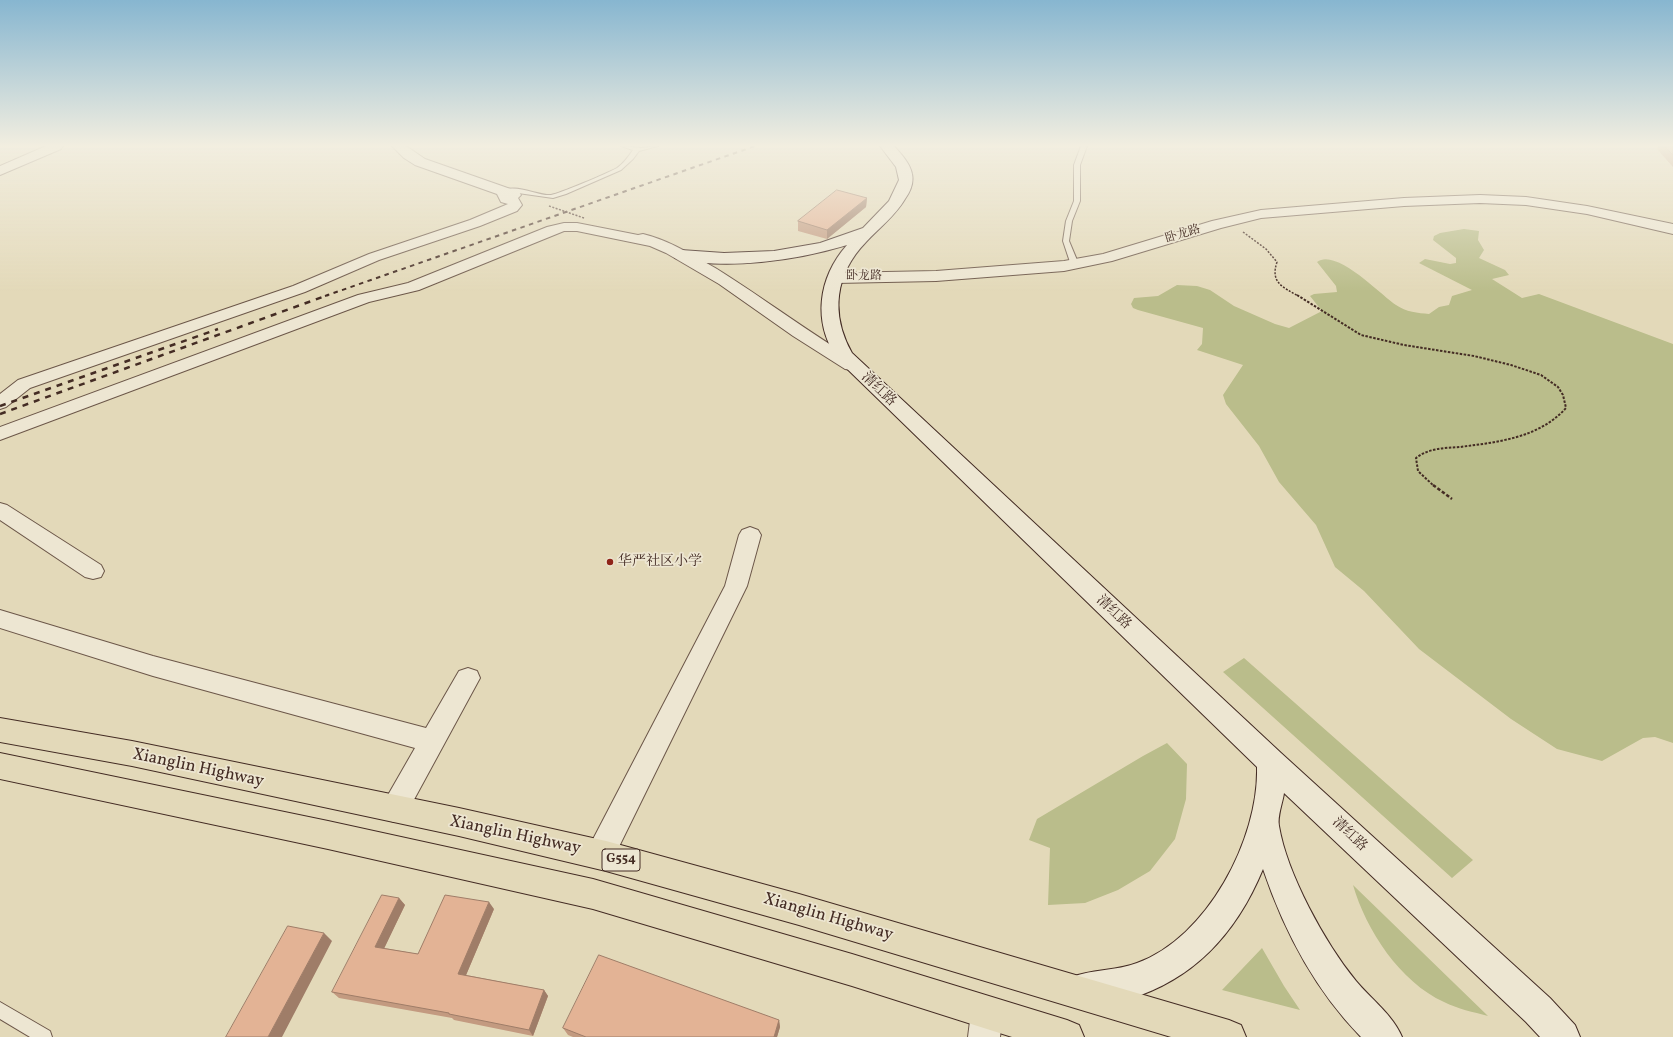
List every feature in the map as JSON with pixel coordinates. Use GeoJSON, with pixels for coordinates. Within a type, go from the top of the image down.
{"type":"FeatureCollection","features":[{"type":"Feature","properties":{"kind":"highway","name":"Xianglin Highway"},"geometry":{"type":"LineString","coordinates":[[0,730],[86,746],[394,809],[600,855],[879,933],[1063,989],[1229,1037]]}},
{"type":"Feature","properties":{"kind":"highway"},"geometry":{"type":"LineString","coordinates":[[0,766],[320,833],[593,894],[852,970],[986,1025],[1067,1037]]}},
{"type":"Feature","properties":{"kind":"main road","name":"清红路"},"geometry":{"type":"LineString","coordinates":[[901,194],[880,220],[848,253],[836,278],[829,305],[830,325],[837,345],[851,365],[1271,762],[1538,1010],[1563,1037]]}},
{"type":"Feature","properties":{"kind":"main road","name":"卧龙路"},"geometry":{"type":"LineString","coordinates":[[836,278],[977,274],[1076,265],[1128,252],[1228,221],[1261,214],[1297,210],[1445,200],[1504,200],[1579,209],[1673,229]]}},
{"type":"Feature","properties":{"kind":"main road"},"geometry":{"type":"LineString","coordinates":[[681,255],[707,258],[735,258],[815,249],[852,238],[880,220]]}},
{"type":"Feature","properties":{"kind":"main road"},"geometry":{"type":"LineString","coordinates":[[1063,989],[1112,987],[1134,982],[1154,974],[1188,951],[1216,923],[1237,892],[1252,860],[1264,825],[1270,790],[1271,762]]}},
{"type":"Feature","properties":{"kind":"main road"},"geometry":{"type":"LineString","coordinates":[[1264,825],[1285,891],[1314,950],[1348,999],[1385,1037]]}},
{"type":"Feature","properties":{"kind":"street"},"geometry":{"type":"LineString","coordinates":[[0,403],[24,384],[299,289],[374,257],[475,224],[512,208],[515,205],[514,202],[506,199],[508,194]]}},
{"type":"Feature","properties":{"kind":"street"},"geometry":{"type":"LineString","coordinates":[[0,434],[364,298],[413,287],[552,230],[564,227],[578,227],[655,243]]}},
{"type":"Feature","properties":{"kind":"street"},"geometry":{"type":"LineString","coordinates":[[622,230],[681,255],[720,277],[803,337],[851,365]]}},
{"type":"Feature","properties":{"kind":"street"},"geometry":{"type":"LineString","coordinates":[[0,510],[93,571]]}},
{"type":"Feature","properties":{"kind":"street"},"geometry":{"type":"LineString","coordinates":[[600,855],[736,586],[750,535]]}},
{"type":"Feature","properties":{"kind":"street"},"geometry":{"type":"LineString","coordinates":[[0,619],[152,666],[432,741]]}},
{"type":"Feature","properties":{"kind":"street"},"geometry":{"type":"LineString","coordinates":[[394,809],[468,678]]}},
{"type":"Feature","properties":{"kind":"lane"},"geometry":{"type":"LineString","coordinates":[[540,194],[551,196],[558,194]]}},
{"type":"Feature","properties":{"kind":"lane"},"geometry":{"type":"LineString","coordinates":[[1076,194],[1076,201],[1068,221],[1066,240],[1076,265]]}},
{"type":"Feature","properties":{"kind":"lane"},"geometry":{"type":"LineString","coordinates":[[0,1010],[44,1037]]}},
{"type":"Feature","properties":{"kind":"path"},"geometry":{"type":"LineString","coordinates":[[549,206],[584,218]]}},
{"type":"Feature","properties":{"kind":"path"},"geometry":{"type":"LineString","coordinates":[[1228,221],[1264,246],[1272,254],[1276,262],[1273,273],[1275,279],[1282,286],[1361,335],[1404,345],[1474,356],[1511,365],[1541,375],[1558,387],[1563,395],[1566,408],[1560,417],[1547,424],[1518,436],[1498,442],[1437,450],[1419,455],[1416,458],[1416,468],[1420,474],[1452,499]]}},
{"type":"Feature","properties":{"kind":"green space"},"geometry":{"type":"Polygon","coordinates":[[[1464,229],[1479,231],[1478,240],[1484,250],[1479,258],[1505,270],[1509,275],[1492,279],[1522,298],[1539,294],[1673,344],[1673,743],[1655,737],[1643,738],[1602,761],[1557,749],[1511,719],[1419,649],[1364,591],[1335,567],[1316,525],[1279,482],[1259,446],[1226,404],[1223,395],[1243,365],[1197,350],[1202,344],[1203,328],[1138,310],[1133,308],[1131,304],[1134,298],[1158,296],[1177,285],[1197,286],[1210,290],[1234,306],[1275,324],[1289,328],[1322,311],[1310,296],[1314,294],[1337,292],[1336,286],[1317,262],[1325,259],[1335,261],[1358,274],[1389,300],[1400,307],[1412,312],[1429,314],[1439,307],[1449,305],[1452,296],[1472,290],[1419,263],[1425,259],[1450,264],[1456,263],[1456,258],[1433,240],[1434,236],[1440,233],[1464,229]]]}},
{"type":"Feature","properties":{"kind":"green space"},"geometry":{"type":"Polygon","coordinates":[[[1244,658],[1473,860],[1452,878],[1223,672],[1244,658]]]}},
{"type":"Feature","properties":{"kind":"green space"},"geometry":{"type":"Polygon","coordinates":[[[1167,743],[1187,764],[1186,799],[1175,839],[1150,871],[1118,890],[1085,903],[1048,905],[1050,848],[1029,840],[1037,819],[1167,743]]]}},
{"type":"Feature","properties":{"kind":"green space"},"geometry":{"type":"Polygon","coordinates":[[[1353,885],[1488,1016],[1444,1002],[1413,982],[1399,968],[1376,937],[1359,902],[1353,885]]]}},
{"type":"Feature","properties":{"kind":"green space"},"geometry":{"type":"Polygon","coordinates":[[[1262,948],[1284,986],[1300,1010],[1222,990],[1262,948]]]}},
{"type":"Feature","properties":{"kind":"building"},"geometry":{"type":"Polygon","coordinates":[[[831,194],[853,194],[867,198],[827,230],[798,221],[831,194]]]}},
{"type":"Feature","properties":{"kind":"building"},"geometry":{"type":"Polygon","coordinates":[[[382,895],[399,898],[375,947],[418,954],[445,895],[489,902],[458,974],[544,990],[529,1030],[449,1013],[332,992],[382,895]]]}},
{"type":"Feature","properties":{"kind":"building"},"geometry":{"type":"Polygon","coordinates":[[[288,926],[324,933],[268,1037],[226,1037],[288,926]]]}},
{"type":"Feature","properties":{"kind":"building"},"geometry":{"type":"Polygon","coordinates":[[[599,955],[779,1020],[774,1037],[586,1037],[563,1028],[599,955]]]}},
{"type":"Feature","properties":{"kind":"railway"},"geometry":{"type":"LineString","coordinates":[[325,296],[616,194]]}},
{"type":"Feature","properties":{"kind":"railway"},"geometry":{"type":"LineString","coordinates":[[0,414],[328,295]]}},
{"type":"Feature","properties":{"kind":"railway"},"geometry":{"type":"LineString","coordinates":[[0,406],[218,329]]}},
{"type":"Feature","properties":{"kind":"place","name":"华严社区小学"},"geometry":{"type":"Point","coordinates":[610,562]}}]}
